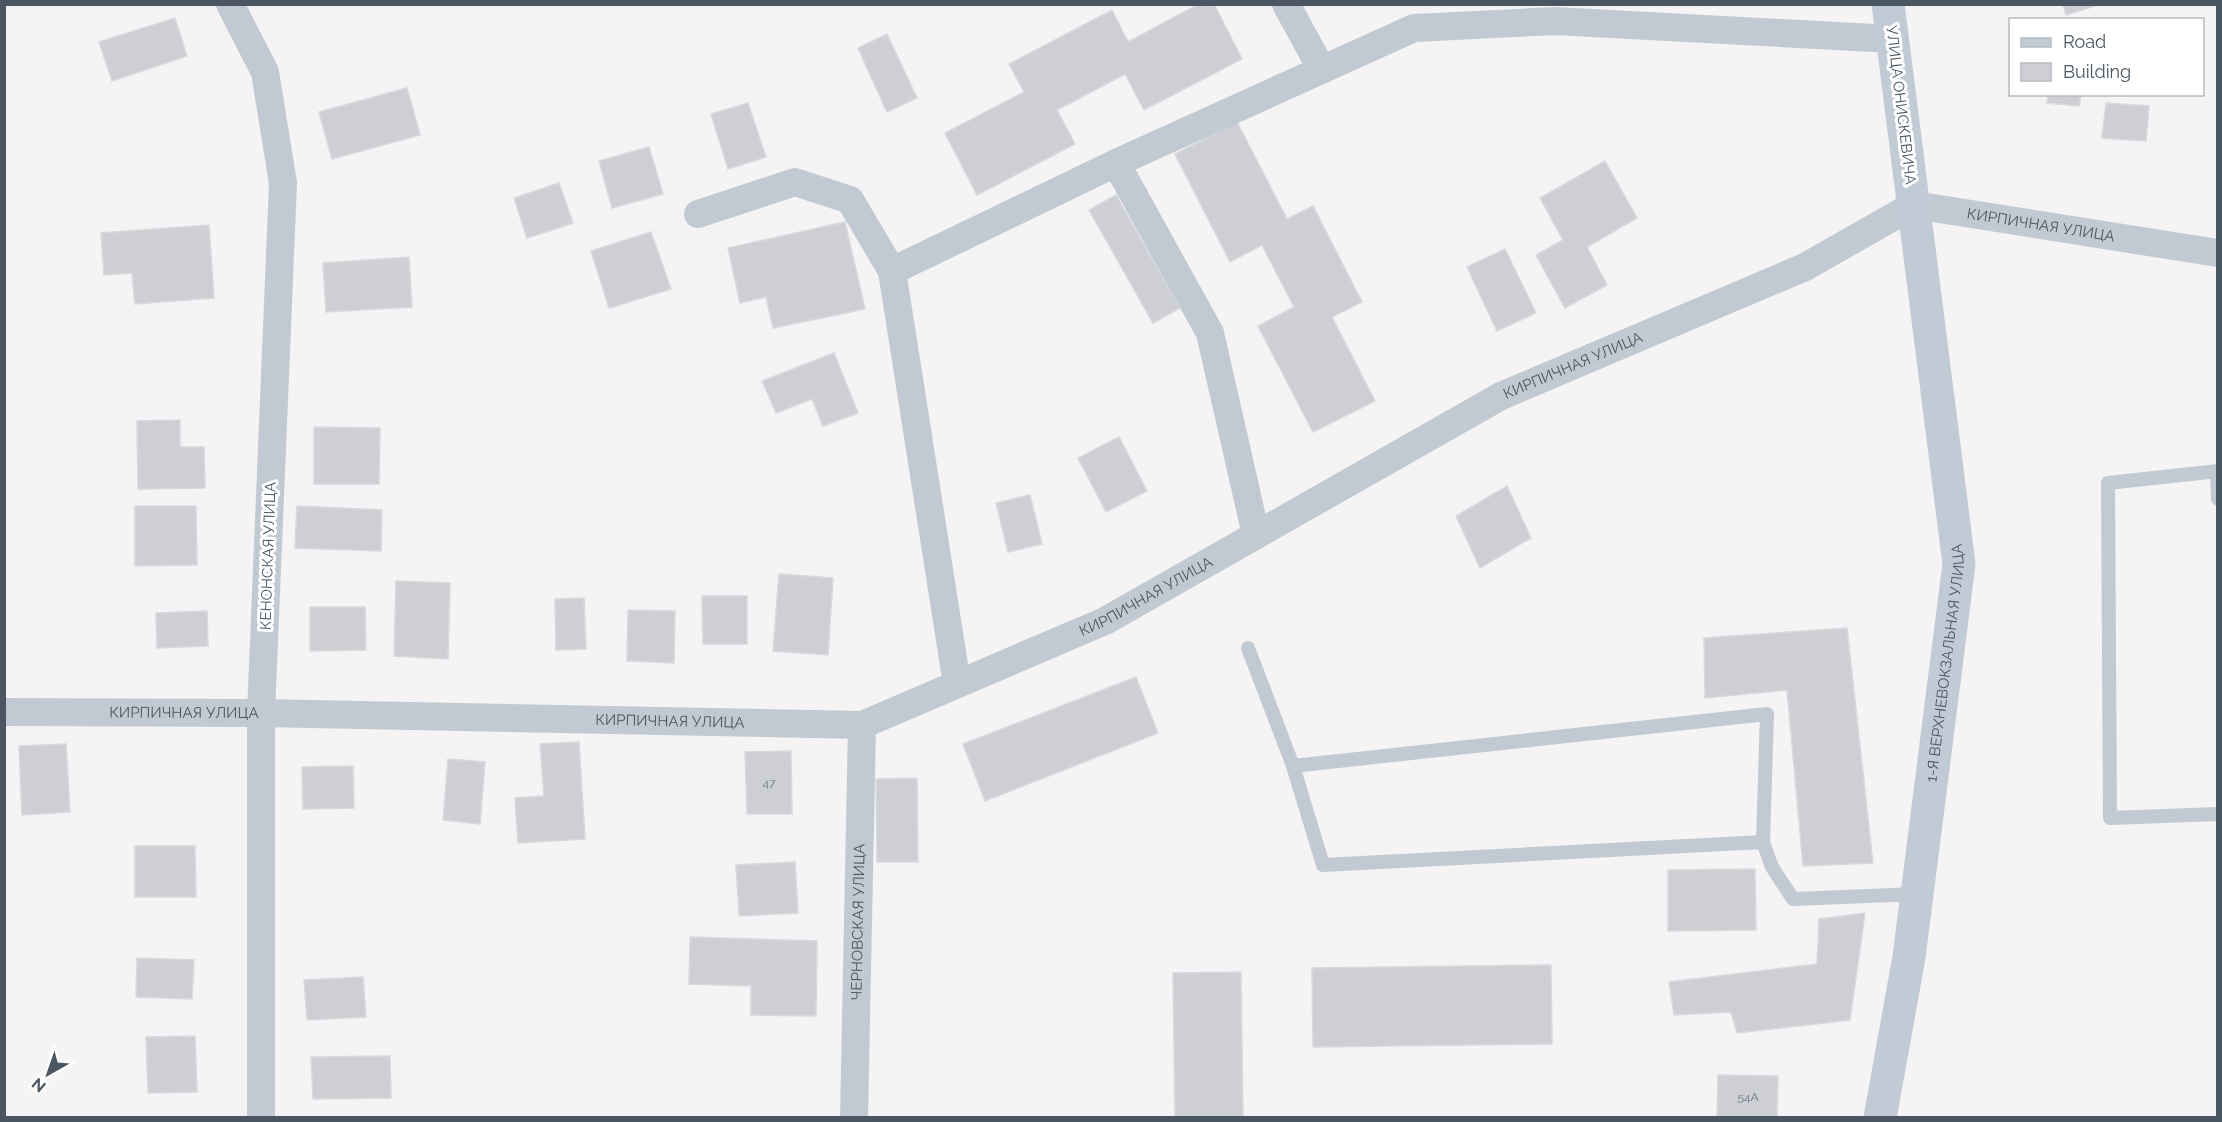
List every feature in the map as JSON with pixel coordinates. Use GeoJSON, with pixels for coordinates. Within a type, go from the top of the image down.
{"type":"FeatureCollection","features":[{"type":"Feature","properties":{"kind":"street","name":"КЕНОНСКАЯ УЛИЦА"},"geometry":{"type":"LineString","coordinates":[[230,4],[265,72],[283,183],[261,713],[261,1118]]}},
{"type":"Feature","properties":{"kind":"street"},"geometry":{"type":"LineString","coordinates":[[1286,4],[1322,70]]}},
{"type":"Feature","properties":{"kind":"street","name":"УЛИЦА ОНИСКЕВИЧА"},"geometry":{"type":"LineString","coordinates":[[1888,4],[1914,205]]}},
{"type":"Feature","properties":{"kind":"street"},"geometry":{"type":"LineString","coordinates":[[892,271],[1116,163],[1414,28],[1555,21],[1893,39]]}},
{"type":"Feature","properties":{"kind":"street"},"geometry":{"type":"LineString","coordinates":[[1116,163],[1210,333],[1256,535]]}},
{"type":"Feature","properties":{"kind":"street"},"geometry":{"type":"LineString","coordinates":[[698,214],[795,182],[850,200],[892,271],[957,684]]}},
{"type":"Feature","properties":{"kind":"street","name":"КИРПИЧНАЯ УЛИЦА"},"geometry":{"type":"LineString","coordinates":[[4,712],[261,713],[862,725],[1105,621],[1501,396],[1805,267],[1914,205],[2217,253]]}},
{"type":"Feature","properties":{"kind":"street","name":"1-Я ВЕРХНЕВОКЗАЛЬНАЯ УЛИЦА"},"geometry":{"type":"LineString","coordinates":[[1880,1118],[1909,957],[1959,564],[1914,205]]}},
{"type":"Feature","properties":{"kind":"street","name":"ЧЕРНОВСКАЯ УЛИЦА"},"geometry":{"type":"LineString","coordinates":[[854,1118],[862,725]]}},
{"type":"Feature","properties":{"kind":"lane"},"geometry":{"type":"LineString","coordinates":[[2217,499],[2217,471],[2108,483],[2110,818],[2217,814]]}},
{"type":"Feature","properties":{"kind":"lane"},"geometry":{"type":"LineString","coordinates":[[1248,648],[1293,766],[1323,865],[1763,842]]}},
{"type":"Feature","properties":{"kind":"lane"},"geometry":{"type":"LineString","coordinates":[[1293,766],[1767,714],[1763,842],[1772,867],[1793,899],[1917,894]]}},
{"type":"Feature","properties":{"kind":"building"},"geometry":{"type":"Polygon","coordinates":[[[1199,4],[1214,4],[1242,59],[1144,110],[1125,74],[1057,110],[1075,144],[977,195],[945,133],[1024,92],[1009,64],[1112,10],[1128,42],[1199,4]]]}},
{"type":"Feature","properties":{"kind":"building"},"geometry":{"type":"Polygon","coordinates":[[[2063,4],[2101,4],[2066,15],[2063,4]]]}},
{"type":"Feature","properties":{"kind":"building"},"geometry":{"type":"Polygon","coordinates":[[[175,18],[187,56],[112,81],[99,42],[175,18]]]}},
{"type":"Feature","properties":{"kind":"building"},"geometry":{"type":"Polygon","coordinates":[[[887,34],[917,98],[887,112],[858,48],[887,34]]]}},
{"type":"Feature","properties":{"kind":"building"},"geometry":{"type":"Polygon","coordinates":[[[407,88],[420,135],[332,159],[319,112],[407,88]]]}},
{"type":"Feature","properties":{"kind":"building"},"geometry":{"type":"Polygon","coordinates":[[[2048,96],[2081,96],[2079,106],[2047,103],[2048,96]]]}},
{"type":"Feature","properties":{"kind":"building"},"geometry":{"type":"Polygon","coordinates":[[[748,103],[766,157],[728,169],[711,114],[748,103]]]}},
{"type":"Feature","properties":{"kind":"building"},"geometry":{"type":"Polygon","coordinates":[[[2106,103],[2149,106],[2146,141],[2102,138],[2106,103]]]}},
{"type":"Feature","properties":{"kind":"building"},"geometry":{"type":"Polygon","coordinates":[[[1237,122],[1287,219],[1313,206],[1362,302],[1332,317],[1375,401],[1313,432],[1258,326],[1294,307],[1262,245],[1230,262],[1175,154],[1237,122]]]}},
{"type":"Feature","properties":{"kind":"building"},"geometry":{"type":"Polygon","coordinates":[[[649,147],[663,194],[612,208],[599,161],[649,147]]]}},
{"type":"Feature","properties":{"kind":"building"},"geometry":{"type":"Polygon","coordinates":[[[1605,161],[1637,218],[1587,247],[1607,285],[1565,308],[1536,255],[1563,240],[1540,198],[1605,161]]]}},
{"type":"Feature","properties":{"kind":"building"},"geometry":{"type":"Polygon","coordinates":[[[559,183],[573,223],[527,238],[514,198],[559,183]]]}},
{"type":"Feature","properties":{"kind":"building"},"geometry":{"type":"Polygon","coordinates":[[[1116,195],[1180,308],[1153,323],[1089,210],[1116,195]]]}},
{"type":"Feature","properties":{"kind":"building"},"geometry":{"type":"Polygon","coordinates":[[[845,222],[865,309],[773,328],[766,297],[740,303],[728,248],[845,222]]]}},
{"type":"Feature","properties":{"kind":"building"},"geometry":{"type":"Polygon","coordinates":[[[209,225],[214,298],[135,304],[132,273],[104,275],[101,233],[209,225]]]}},
{"type":"Feature","properties":{"kind":"building"},"geometry":{"type":"Polygon","coordinates":[[[651,232],[671,289],[609,308],[591,251],[651,232]]]}},
{"type":"Feature","properties":{"kind":"building"},"geometry":{"type":"Polygon","coordinates":[[[1505,249],[1536,313],[1497,331],[1467,267],[1505,249]]]}},
{"type":"Feature","properties":{"kind":"building"},"geometry":{"type":"Polygon","coordinates":[[[409,257],[412,307],[326,312],[323,263],[409,257]]]}},
{"type":"Feature","properties":{"kind":"building"},"geometry":{"type":"Polygon","coordinates":[[[834,353],[858,413],[823,426],[812,399],[776,413],[762,381],[834,353]]]}},
{"type":"Feature","properties":{"kind":"building"},"geometry":{"type":"Polygon","coordinates":[[[180,420],[180,447],[204,447],[205,488],[138,489],[137,421],[180,420]]]}},
{"type":"Feature","properties":{"kind":"building"},"geometry":{"type":"Polygon","coordinates":[[[314,427],[380,428],[379,484],[314,484],[314,427]]]}},
{"type":"Feature","properties":{"kind":"building"},"geometry":{"type":"Polygon","coordinates":[[[1119,437],[1147,491],[1106,512],[1078,458],[1119,437]]]}},
{"type":"Feature","properties":{"kind":"building"},"geometry":{"type":"Polygon","coordinates":[[[1507,486],[1531,538],[1480,568],[1456,516],[1507,486]]]}},
{"type":"Feature","properties":{"kind":"building"},"geometry":{"type":"Polygon","coordinates":[[[1030,495],[1042,544],[1008,552],[996,503],[1030,495]]]}},
{"type":"Feature","properties":{"kind":"building"},"geometry":{"type":"Polygon","coordinates":[[[135,506],[196,506],[197,565],[135,566],[135,506]]]}},
{"type":"Feature","properties":{"kind":"building"},"geometry":{"type":"Polygon","coordinates":[[[297,506],[382,510],[381,551],[295,548],[297,506]]]}},
{"type":"Feature","properties":{"kind":"building"},"geometry":{"type":"Polygon","coordinates":[[[779,574],[833,578],[828,655],[773,651],[779,574]]]}},
{"type":"Feature","properties":{"kind":"building"},"geometry":{"type":"Polygon","coordinates":[[[396,581],[450,583],[448,659],[394,656],[396,581]]]}},
{"type":"Feature","properties":{"kind":"building"},"geometry":{"type":"Polygon","coordinates":[[[702,596],[747,596],[747,644],[703,644],[702,596]]]}},
{"type":"Feature","properties":{"kind":"building"},"geometry":{"type":"Polygon","coordinates":[[[584,598],[586,649],[556,650],[555,599],[584,598]]]}},
{"type":"Feature","properties":{"kind":"building"},"geometry":{"type":"Polygon","coordinates":[[[310,607],[365,607],[366,650],[310,651],[310,607]]]}},
{"type":"Feature","properties":{"kind":"building"},"geometry":{"type":"Polygon","coordinates":[[[628,610],[675,611],[674,663],[627,661],[628,610]]]}},
{"type":"Feature","properties":{"kind":"building"},"geometry":{"type":"Polygon","coordinates":[[[207,611],[208,646],[157,648],[156,613],[207,611]]]}},
{"type":"Feature","properties":{"kind":"building"},"geometry":{"type":"Polygon","coordinates":[[[1847,628],[1873,863],[1803,866],[1787,690],[1705,698],[1704,638],[1847,628]]]}},
{"type":"Feature","properties":{"kind":"building"},"geometry":{"type":"Polygon","coordinates":[[[1136,677],[1158,733],[985,801],[963,744],[1136,677]]]}},
{"type":"Feature","properties":{"kind":"building"},"geometry":{"type":"Polygon","coordinates":[[[579,742],[585,839],[518,843],[515,798],[544,796],[540,744],[579,742]]]}},
{"type":"Feature","properties":{"kind":"building"},"geometry":{"type":"Polygon","coordinates":[[[66,744],[70,812],[22,815],[19,746],[66,744]]]}},
{"type":"Feature","properties":{"kind":"building"},"geometry":{"type":"Polygon","coordinates":[[[791,751],[792,814],[747,814],[745,752],[791,751]]]}},
{"type":"Feature","properties":{"kind":"building"},"geometry":{"type":"Polygon","coordinates":[[[448,759],[485,762],[480,824],[443,820],[448,759]]]}},
{"type":"Feature","properties":{"kind":"building"},"geometry":{"type":"Polygon","coordinates":[[[353,766],[354,808],[303,809],[302,767],[353,766]]]}},
{"type":"Feature","properties":{"kind":"building"},"geometry":{"type":"Polygon","coordinates":[[[917,778],[918,862],[877,862],[876,779],[917,778]]]}},
{"type":"Feature","properties":{"kind":"building"},"geometry":{"type":"Polygon","coordinates":[[[135,846],[195,846],[196,897],[135,897],[135,846]]]}},
{"type":"Feature","properties":{"kind":"building"},"geometry":{"type":"Polygon","coordinates":[[[795,862],[798,913],[739,916],[736,865],[795,862]]]}},
{"type":"Feature","properties":{"kind":"building"},"geometry":{"type":"Polygon","coordinates":[[[1755,869],[1756,930],[1668,931],[1668,870],[1755,869]]]}},
{"type":"Feature","properties":{"kind":"building"},"geometry":{"type":"Polygon","coordinates":[[[1865,913],[1850,1020],[1737,1033],[1731,1012],[1674,1015],[1669,982],[1817,964],[1819,919],[1865,913]]]}},
{"type":"Feature","properties":{"kind":"building"},"geometry":{"type":"Polygon","coordinates":[[[690,937],[817,941],[816,1016],[751,1015],[751,986],[689,984],[690,937]]]}},
{"type":"Feature","properties":{"kind":"building"},"geometry":{"type":"Polygon","coordinates":[[[137,958],[194,960],[192,999],[136,997],[137,958]]]}},
{"type":"Feature","properties":{"kind":"building"},"geometry":{"type":"Polygon","coordinates":[[[1551,965],[1552,1044],[1313,1047],[1312,968],[1551,965]]]}},
{"type":"Feature","properties":{"kind":"building"},"geometry":{"type":"Polygon","coordinates":[[[1241,972],[1243,1118],[1175,1118],[1173,973],[1241,972]]]}},
{"type":"Feature","properties":{"kind":"building"},"geometry":{"type":"Polygon","coordinates":[[[363,977],[366,1017],[307,1020],[304,980],[363,977]]]}},
{"type":"Feature","properties":{"kind":"building"},"geometry":{"type":"Polygon","coordinates":[[[195,1036],[197,1092],[148,1093],[146,1037],[195,1036]]]}},
{"type":"Feature","properties":{"kind":"building"},"geometry":{"type":"Polygon","coordinates":[[[390,1056],[391,1098],[313,1099],[311,1057],[390,1056]]]}},
{"type":"Feature","properties":{"kind":"building"},"geometry":{"type":"Polygon","coordinates":[[[1718,1075],[1778,1076],[1777,1118],[1717,1118],[1718,1075]]]}}]}
